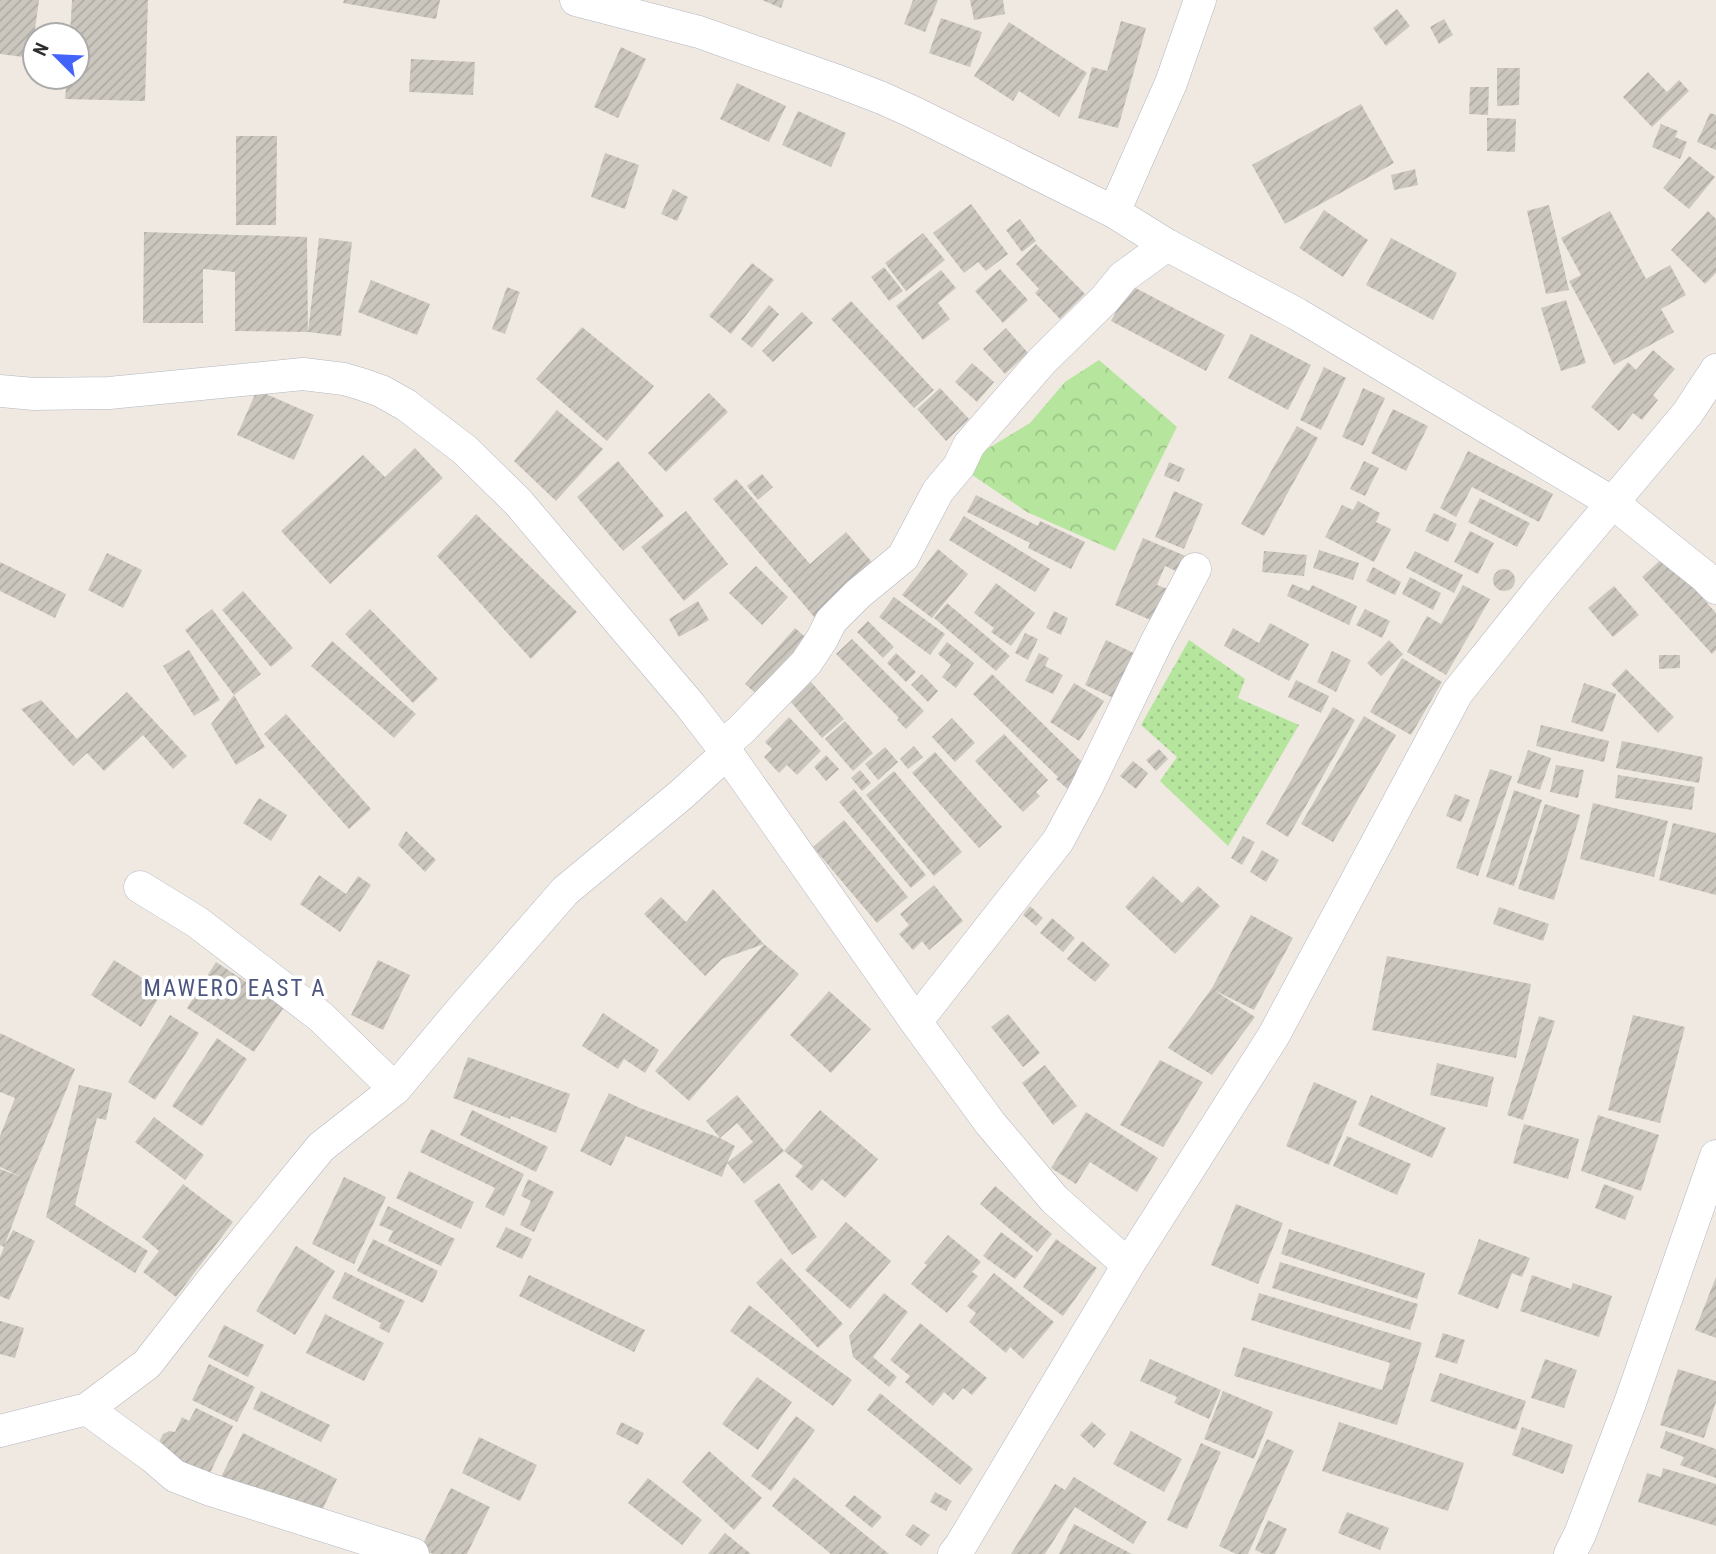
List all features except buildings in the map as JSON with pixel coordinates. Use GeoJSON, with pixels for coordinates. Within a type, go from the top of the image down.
{"type":"FeatureCollection","features":[{"type":"Feature","properties":{"kind":"street"},"geometry":{"type":"LineString","coordinates":[[576,0],[699,32],[882,98],[1114,212],[1167,245],[1297,314],[1613,503],[1716,588]]}},
{"type":"Feature","properties":{"kind":"street"},"geometry":{"type":"LineString","coordinates":[[1114,212],[1171,83],[1200,0]]}},
{"type":"Feature","properties":{"kind":"street"},"geometry":{"type":"LineString","coordinates":[[0,1431],[87,1409],[147,1364],[321,1147],[395,1089],[565,891],[681,794],[806,663],[831,621],[858,594],[903,557],[938,491],[959,466],[970,445],[1042,361],[1105,299],[1123,277],[1167,245]]}},
{"type":"Feature","properties":{"kind":"street"},"geometry":{"type":"LineString","coordinates":[[954,1554],[1128,1265],[1275,1035],[1457,693],[1687,414],[1716,370]]}},
{"type":"Feature","properties":{"kind":"street"},"geometry":{"type":"LineString","coordinates":[[0,391],[34,394],[109,393],[303,374],[344,379],[381,391],[406,405],[465,450],[518,502],[690,705],[990,1123],[1054,1199],[1128,1265]]}},
{"type":"Feature","properties":{"kind":"street"},"geometry":{"type":"LineString","coordinates":[[916,1022],[1058,841],[1195,569]]}},
{"type":"Feature","properties":{"kind":"street"},"geometry":{"type":"LineString","coordinates":[[140,887],[197,922],[321,1017],[395,1089]]}},
{"type":"Feature","properties":{"kind":"street"},"geometry":{"type":"LineString","coordinates":[[1570,1554],[1630,1403],[1716,1156]]}},
{"type":"Feature","properties":{"kind":"street"},"geometry":{"type":"LineString","coordinates":[[87,1409],[175,1476],[211,1490],[414,1554]]}},
{"type":"Feature","properties":{"kind":"green space"},"geometry":{"type":"Polygon","coordinates":[[[1099,360],[1177,427],[1115,551],[1027,512],[959,466],[1030,423],[1065,382],[1099,360]]]}},
{"type":"Feature","properties":{"kind":"green space"},"geometry":{"type":"Polygon","coordinates":[[[1189,640],[1245,679],[1238,698],[1299,725],[1228,846],[1160,781],[1177,757],[1141,725],[1189,640]]]}},
{"type":"Feature","properties":{"kind":"district","name":"MAWERO EAST A"},"geometry":{"type":"Point","coordinates":[235,988]}}]}
